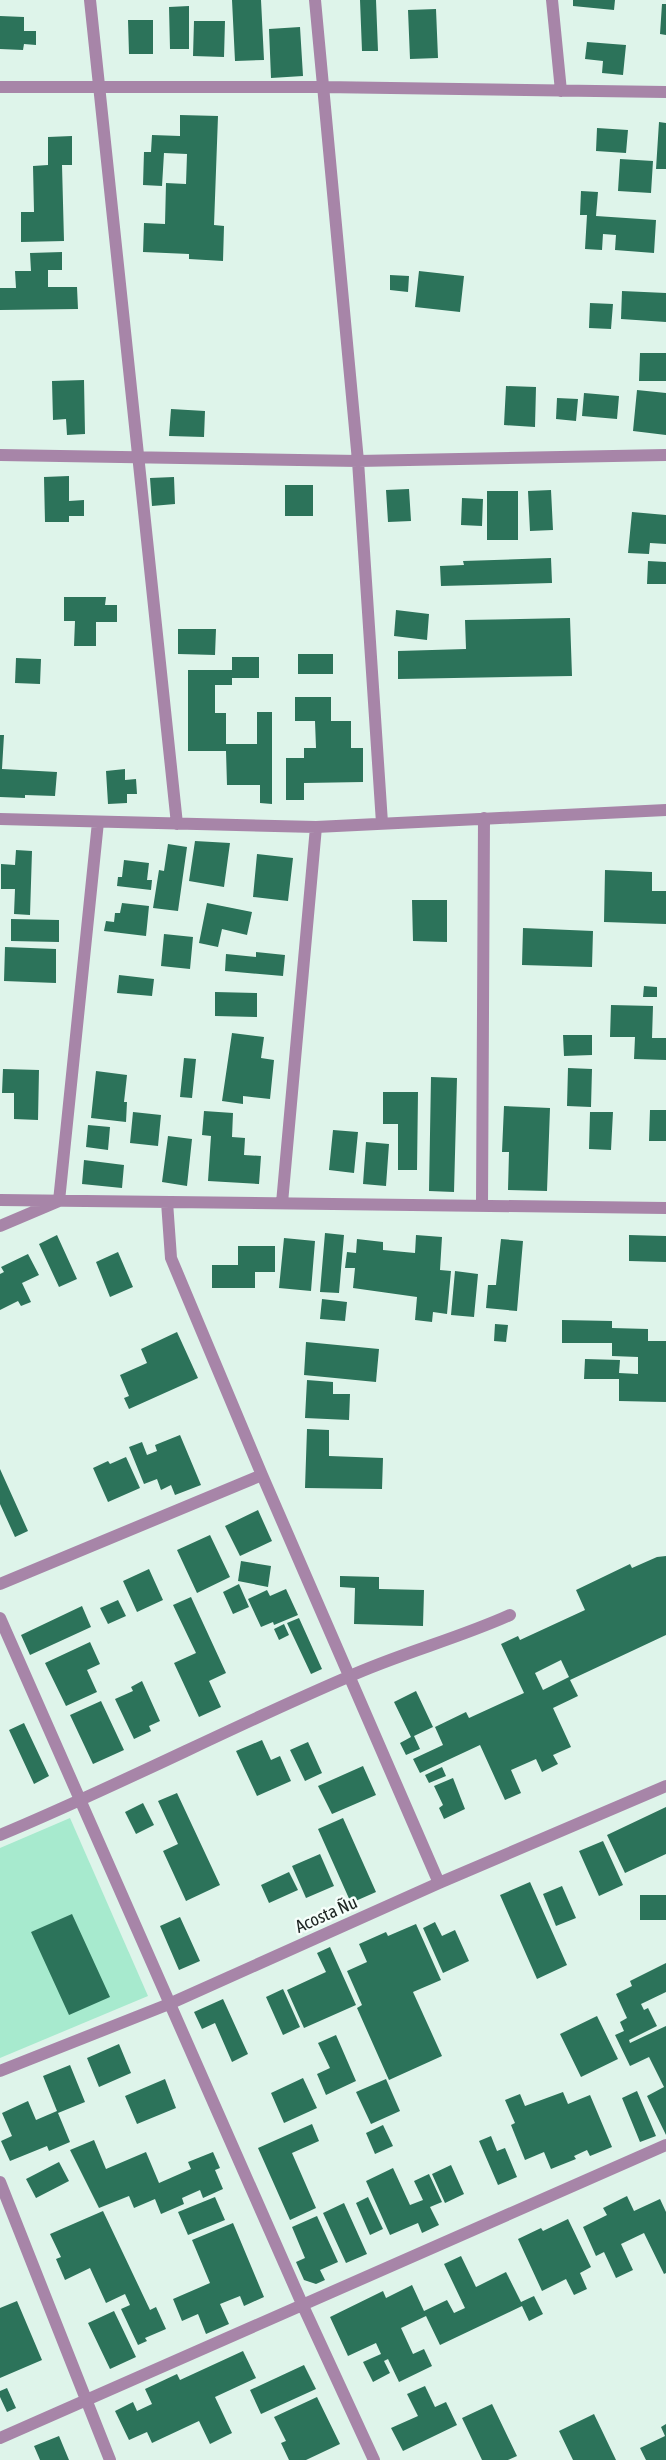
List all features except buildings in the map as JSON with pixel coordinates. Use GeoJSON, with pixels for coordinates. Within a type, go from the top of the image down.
{"type":"FeatureCollection","features":[{"type":"Feature","properties":{"kind":"street"},"geometry":{"type":"LineString","coordinates":[[90,0],[97,86],[176,824]]}},
{"type":"Feature","properties":{"kind":"street"},"geometry":{"type":"LineString","coordinates":[[315,0],[358,461],[382,824]]}},
{"type":"Feature","properties":{"kind":"street"},"geometry":{"type":"LineString","coordinates":[[552,0],[562,91]]}},
{"type":"Feature","properties":{"kind":"street"},"geometry":{"type":"LineString","coordinates":[[0,87],[323,87],[666,92]]}},
{"type":"Feature","properties":{"kind":"street"},"geometry":{"type":"LineString","coordinates":[[0,455],[358,461],[666,455]]}},
{"type":"Feature","properties":{"kind":"street"},"geometry":{"type":"LineString","coordinates":[[0,819],[316,827],[666,810]]}},
{"type":"Feature","properties":{"kind":"street"},"geometry":{"type":"LineString","coordinates":[[482,1206],[484,818]]}},
{"type":"Feature","properties":{"kind":"street"},"geometry":{"type":"LineString","coordinates":[[59,1201],[98,822]]}},
{"type":"Feature","properties":{"kind":"street"},"geometry":{"type":"LineString","coordinates":[[282,1203],[316,827]]}},
{"type":"Feature","properties":{"kind":"street"},"geometry":{"type":"LineString","coordinates":[[0,1200],[666,1208]]}},
{"type":"Feature","properties":{"kind":"street"},"geometry":{"type":"LineString","coordinates":[[0,1226],[59,1201]]}},
{"type":"Feature","properties":{"kind":"street"},"geometry":{"type":"LineString","coordinates":[[167,1202],[171,1258],[262,1475],[439,1883]]}},
{"type":"Feature","properties":{"kind":"street"},"geometry":{"type":"LineString","coordinates":[[0,1584],[262,1475]]}},
{"type":"Feature","properties":{"kind":"street"},"geometry":{"type":"LineString","coordinates":[[0,1835],[80,1802],[349,1676],[479,1629],[510,1615]]}},
{"type":"Feature","properties":{"kind":"street"},"geometry":{"type":"LineString","coordinates":[[0,1618],[303,2306],[374,2460]]}},
{"type":"Feature","properties":{"kind":"street","name":"Acosta Ñu"},"geometry":{"type":"LineString","coordinates":[[0,2072],[169,2004],[439,1883],[666,1786]]}},
{"type":"Feature","properties":{"kind":"street"},"geometry":{"type":"LineString","coordinates":[[0,2438],[666,2145]]}},
{"type":"Feature","properties":{"kind":"street"},"geometry":{"type":"LineString","coordinates":[[0,2182],[110,2460]]}},
{"type":"Feature","properties":{"kind":"green space"},"geometry":{"type":"Polygon","coordinates":[[[70,1818],[148,1996],[0,2058],[0,1848],[70,1818]]]}}]}
